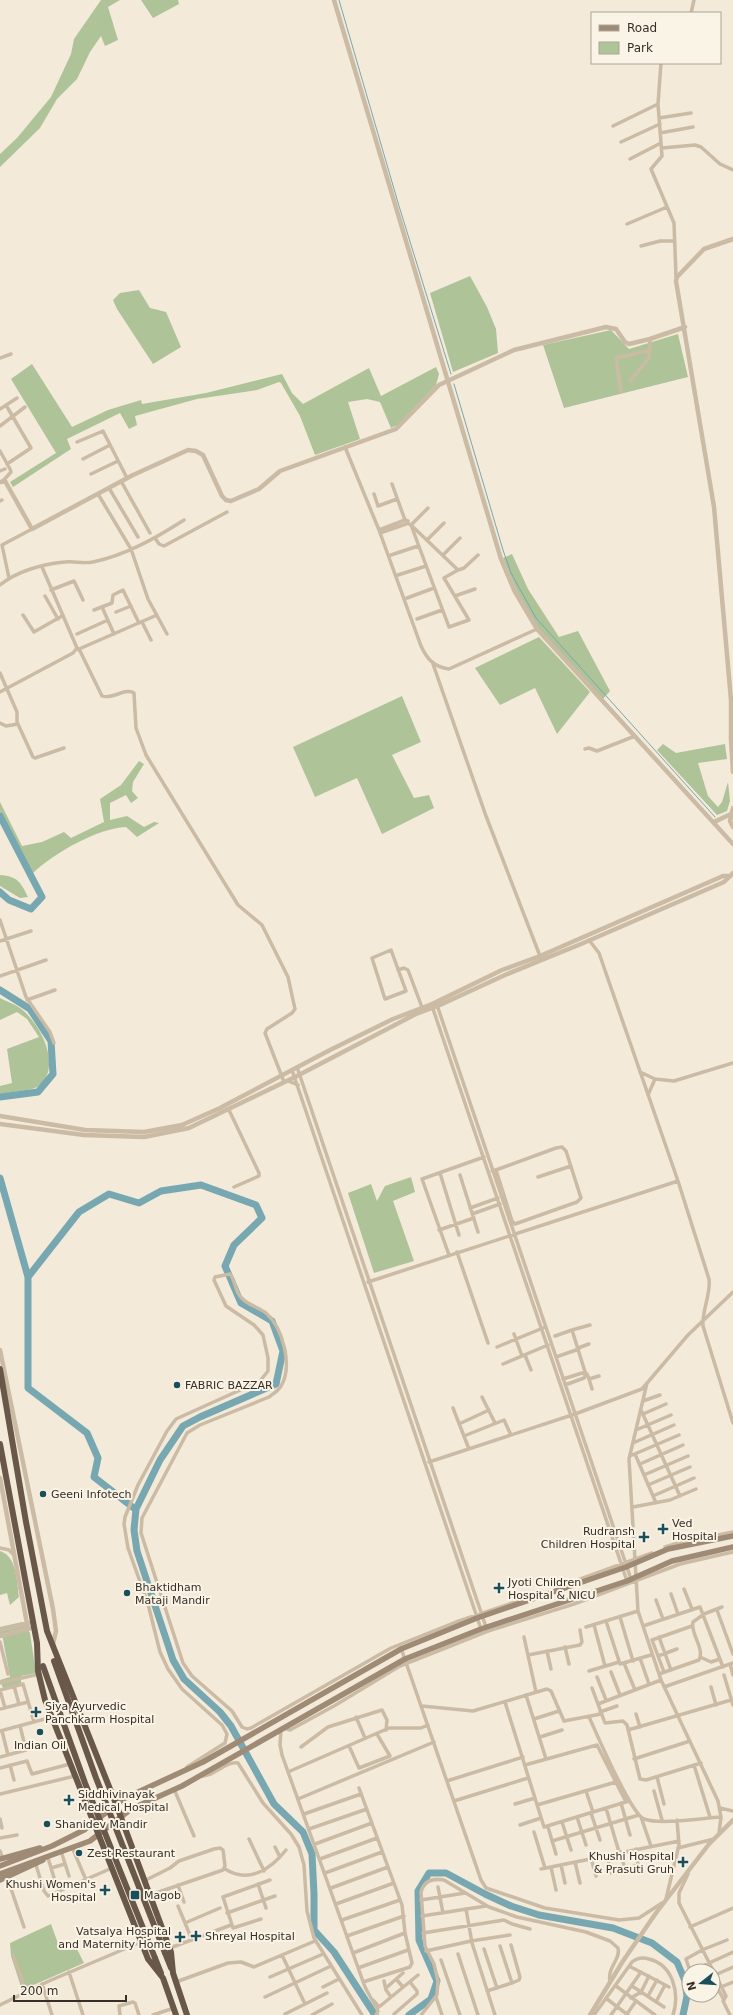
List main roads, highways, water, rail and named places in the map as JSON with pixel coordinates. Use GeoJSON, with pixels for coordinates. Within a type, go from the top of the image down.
{"type":"FeatureCollection","features":[{"type":"Feature","properties":{"kind":"highway"},"geometry":{"type":"LineString","coordinates":[[0,1370],[9,1408],[26,1522],[54,1661],[96,1778],[173,1973],[188,2015]]}},
{"type":"Feature","properties":{"kind":"highway"},"geometry":{"type":"LineString","coordinates":[[0,1444],[23,1570],[31,1625],[43,1666],[85,1783],[163,1978],[174,2012]]}},
{"type":"Feature","properties":{"kind":"highway"},"geometry":{"type":"LineString","coordinates":[[2,1489],[7,1484]]}},
{"type":"Feature","properties":{"kind":"highway"},"geometry":{"type":"LineString","coordinates":[[18,1575],[23,1570]]}},
{"type":"Feature","properties":{"kind":"highway"},"geometry":{"type":"LineString","coordinates":[[47,1631],[116,1804],[170,1948],[173,1973]]}},
{"type":"Feature","properties":{"kind":"highway"},"geometry":{"type":"LineString","coordinates":[[37,1643],[39,1674],[52,1717],[74,1776],[148,1959],[163,1978]]}},
{"type":"Feature","properties":{"kind":"main road"},"geometry":{"type":"LineString","coordinates":[[0,1866],[52,1846],[84,1830],[116,1804],[203,1762],[401,1647],[479,1615],[624,1566],[668,1549],[733,1536]]}},
{"type":"Feature","properties":{"kind":"main road"},"geometry":{"type":"LineString","coordinates":[[0,1874],[98,1836],[131,1809],[207,1772],[274,1733],[406,1662],[484,1628],[632,1580],[672,1561],[733,1548]]}},
{"type":"Feature","properties":{"kind":"main road"},"geometry":{"type":"LineString","coordinates":[[1,1859],[27,1850],[52,1846]]}},
{"type":"Feature","properties":{"kind":"main road"},"geometry":{"type":"LineString","coordinates":[[0,1880],[36,1865],[54,1854]]}},
{"type":"Feature","properties":{"kind":"waterway"},"geometry":{"type":"LineString","coordinates":[[339,0],[399,206],[451,374]]}},
{"type":"Feature","properties":{"kind":"waterway"},"geometry":{"type":"LineString","coordinates":[[454,384],[511,573],[536,618],[715,817]]}},
{"type":"Feature","properties":{"kind":"waterway"},"geometry":{"type":"LineString","coordinates":[[0,816],[42,897],[31,909],[9,900],[0,892]]}},
{"type":"Feature","properties":{"kind":"waterway"},"geometry":{"type":"LineString","coordinates":[[0,990],[30,1009],[51,1041],[53,1074],[38,1092],[0,1097]]}},
{"type":"Feature","properties":{"kind":"waterway"},"geometry":{"type":"LineString","coordinates":[[0,1178],[28,1277],[79,1212],[109,1194],[139,1203],[161,1191],[201,1185],[256,1205],[262,1218],[234,1245],[225,1266],[241,1303],[272,1321],[283,1351],[276,1384],[200,1417],[183,1426],[160,1460],[136,1509],[134,1530],[137,1551],[173,1660],[184,1679],[220,1712],[231,1726],[274,1804],[303,1832],[312,1854],[314,1930],[334,1952],[375,2015]]}},
{"type":"Feature","properties":{"kind":"waterway"},"geometry":{"type":"LineString","coordinates":[[28,1277],[28,1388],[87,1433],[98,1458],[94,1477],[135,1509]]}},
{"type":"Feature","properties":{"kind":"waterway"},"geometry":{"type":"LineString","coordinates":[[409,2015],[431,1999],[437,1981],[419,1940],[418,1891],[429,1873],[446,1873],[511,1906],[539,1915],[613,1928],[652,1943],[677,1962],[685,1981],[687,1996],[683,2015]]}},
{"type":"Feature","properties":{"kind":"place","name":"FABRIC BAZZAR"},"geometry":{"type":"Point","coordinates":[177,1385]}},
{"type":"Feature","properties":{"kind":"place","name":"Geeni Infotech"},"geometry":{"type":"Point","coordinates":[43,1494]}},
{"type":"Feature","properties":{"kind":"place","name":"Ved Hospital"},"geometry":{"type":"Point","coordinates":[663,1529]}},
{"type":"Feature","properties":{"kind":"place","name":"Rudransh Children Hospital"},"geometry":{"type":"Point","coordinates":[644,1537]}},
{"type":"Feature","properties":{"kind":"place","name":"Jyoti Children Hospital & NICU"},"geometry":{"type":"Point","coordinates":[499,1588]}},
{"type":"Feature","properties":{"kind":"place","name":"Bhaktidham Mataji Mandir"},"geometry":{"type":"Point","coordinates":[127,1593]}},
{"type":"Feature","properties":{"kind":"place","name":"Siya Ayurvedic Panchkarm Hospital"},"geometry":{"type":"Point","coordinates":[36,1712]}},
{"type":"Feature","properties":{"kind":"place","name":"Indian Oil"},"geometry":{"type":"Point","coordinates":[40,1732]}},
{"type":"Feature","properties":{"kind":"place","name":"Siddhivinayak Medical Hospital"},"geometry":{"type":"Point","coordinates":[69,1800]}},
{"type":"Feature","properties":{"kind":"place","name":"Shanidev Mandir"},"geometry":{"type":"Point","coordinates":[47,1824]}},
{"type":"Feature","properties":{"kind":"place","name":"Zest Restaurant"},"geometry":{"type":"Point","coordinates":[79,1853]}},
{"type":"Feature","properties":{"kind":"place","name":"Khushi Hospital & Prasuti Gruh"},"geometry":{"type":"Point","coordinates":[683,1862]}},
{"type":"Feature","properties":{"kind":"place","name":"Khushi Women's Hospital"},"geometry":{"type":"Point","coordinates":[105,1890]}},
{"type":"Feature","properties":{"kind":"place","name":"Magob"},"geometry":{"type":"Point","coordinates":[135,1895]}},
{"type":"Feature","properties":{"kind":"place","name":"Shreyal Hospital"},"geometry":{"type":"Point","coordinates":[196,1936]}},
{"type":"Feature","properties":{"kind":"place","name":"Vatsalya Hospital and Maternity Home"},"geometry":{"type":"Point","coordinates":[180,1937]}}]}
